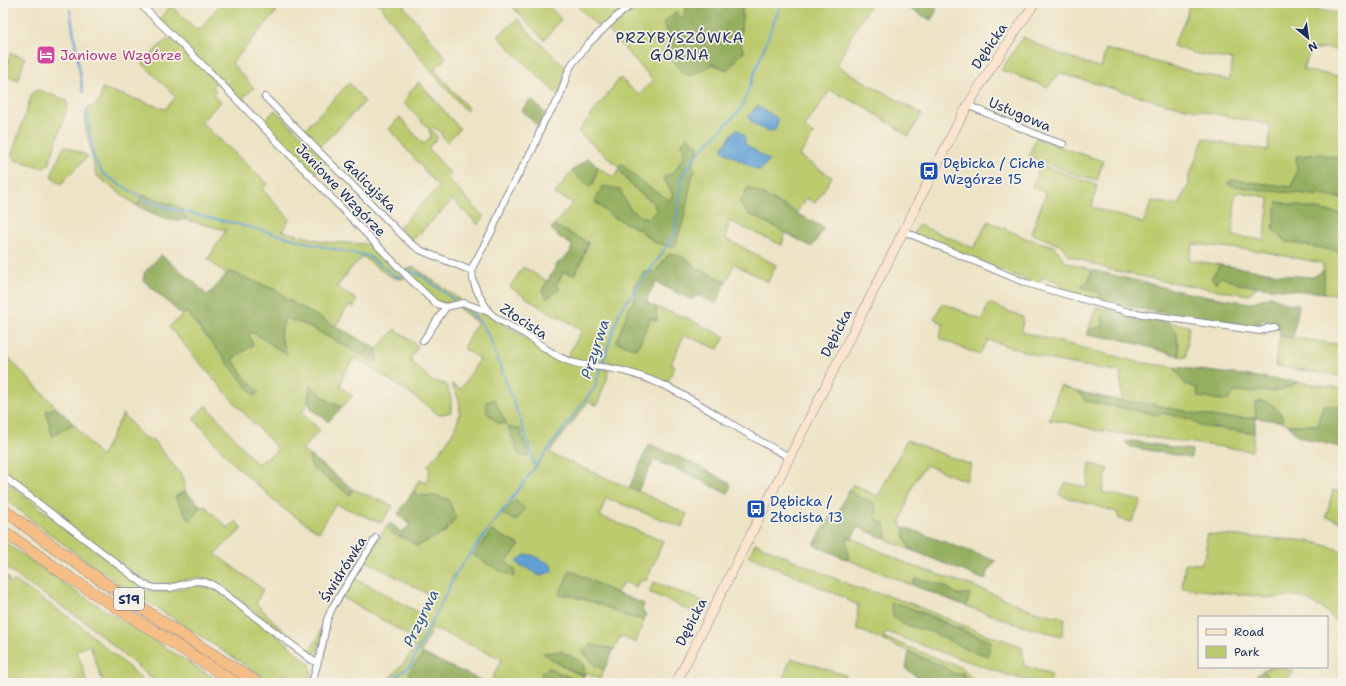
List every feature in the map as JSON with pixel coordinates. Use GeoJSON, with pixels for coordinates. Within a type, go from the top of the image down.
{"type":"FeatureCollection","features":[{"type":"Feature","properties":{"kind":"highway","name":"S19"},"geometry":{"type":"LineString","coordinates":[[3,509],[85,570],[258,683]]}},
{"type":"Feature","properties":{"kind":"highway","name":"S19"},"geometry":{"type":"LineString","coordinates":[[3,531],[70,578],[236,683]]}},
{"type":"Feature","properties":{"kind":"street","name":"Janiowe Wzgórze"},"geometry":{"type":"LineString","coordinates":[[139,3],[209,71],[408,277],[435,303],[446,307]]}},
{"type":"Feature","properties":{"kind":"street"},"geometry":{"type":"LineString","coordinates":[[472,271],[473,266],[493,229],[506,196],[533,149],[544,121],[560,99],[570,68],[589,43],[616,17],[634,3]]}},
{"type":"Feature","properties":{"kind":"street","name":"Dębicka"},"geometry":{"type":"LineString","coordinates":[[676,683],[967,105],[1035,3]]}},
{"type":"Feature","properties":{"kind":"street","name":"Galicyjska"},"geometry":{"type":"LineString","coordinates":[[265,97],[410,243],[422,251],[472,271]]}},
{"type":"Feature","properties":{"kind":"street","name":"Usługowa"},"geometry":{"type":"LineString","coordinates":[[967,105],[1045,138],[1063,144]]}},
{"type":"Feature","properties":{"kind":"street"},"geometry":{"type":"LineString","coordinates":[[903,231],[1026,283],[1128,312],[1260,331],[1274,327]]}},
{"type":"Feature","properties":{"kind":"street","name":"Złocista"},"geometry":{"type":"LineString","coordinates":[[472,271],[475,286],[489,312],[500,322],[525,335],[546,349],[564,359],[580,364],[630,372],[667,387],[704,407],[746,434],[790,457]]}},
{"type":"Feature","properties":{"kind":"street"},"geometry":{"type":"LineString","coordinates":[[423,341],[446,307],[464,303],[489,312]]}},
{"type":"Feature","properties":{"kind":"street"},"geometry":{"type":"LineString","coordinates":[[3,476],[145,585],[162,588],[196,581],[213,585],[317,663]]}},
{"type":"Feature","properties":{"kind":"street","name":"Świdrówka"},"geometry":{"type":"LineString","coordinates":[[312,683],[322,647],[327,620],[332,608],[376,538]]}},
{"type":"Feature","properties":{"kind":"green space"},"geometry":{"type":"Polygon","coordinates":[[[221,3],[268,3],[277,11],[232,63],[254,88],[240,101],[159,19],[171,6],[197,30],[202,27],[221,3]]]}},
{"type":"Feature","properties":{"kind":"green space"},"geometry":{"type":"Polygon","coordinates":[[[378,3],[401,3],[446,58],[434,69],[468,108],[466,111],[431,71],[378,3]]]}},
{"type":"Feature","properties":{"kind":"green space"},"geometry":{"type":"Polygon","coordinates":[[[509,3],[546,3],[561,19],[544,40],[509,3]]]}},
{"type":"Feature","properties":{"kind":"green space"},"geometry":{"type":"Polygon","coordinates":[[[574,3],[628,3],[600,29],[574,3]]]}},
{"type":"Feature","properties":{"kind":"green space"},"geometry":{"type":"Polygon","coordinates":[[[641,3],[688,3],[683,19],[663,23],[669,35],[669,50],[681,72],[702,71],[712,64],[744,53],[740,41],[743,3],[764,3],[773,7],[775,3],[871,3],[852,35],[837,66],[922,114],[909,136],[865,107],[830,90],[804,128],[814,134],[799,156],[832,177],[815,203],[806,198],[797,212],[748,187],[749,215],[785,232],[782,245],[729,221],[725,238],[776,265],[768,282],[734,264],[726,282],[699,269],[679,255],[669,254],[637,295],[629,309],[616,342],[637,349],[651,318],[657,321],[656,307],[689,319],[725,337],[718,349],[684,335],[671,364],[675,366],[667,383],[609,362],[578,361],[567,357],[582,330],[539,306],[510,287],[523,267],[547,281],[542,291],[559,288],[556,286],[563,272],[574,275],[582,261],[588,243],[554,225],[573,203],[555,194],[572,171],[588,187],[593,185],[598,167],[613,177],[617,174],[619,168],[634,188],[653,202],[656,210],[648,218],[637,215],[630,208],[619,189],[595,202],[612,216],[640,230],[654,242],[689,191],[692,177],[696,170],[692,167],[682,144],[685,156],[674,172],[664,178],[673,194],[670,201],[644,184],[622,164],[618,166],[578,132],[620,78],[639,95],[653,80],[607,29],[641,3]]]}},
{"type":"Feature","properties":{"kind":"green space"},"geometry":{"type":"Polygon","coordinates":[[[688,3],[743,3],[740,41],[744,53],[727,70],[712,64],[702,71],[690,76],[681,72],[668,50],[669,35],[663,23],[676,12],[683,19],[688,3]]]}},
{"type":"Feature","properties":{"kind":"green space"},"geometry":{"type":"Polygon","coordinates":[[[899,3],[933,3],[937,10],[931,20],[899,3]]]}},
{"type":"Feature","properties":{"kind":"green space"},"geometry":{"type":"Polygon","coordinates":[[[1189,3],[1263,3],[1343,14],[1343,50],[1326,48],[1311,50],[1303,70],[1343,77],[1343,159],[1321,154],[1297,171],[1292,187],[1232,180],[1227,184],[1257,190],[1343,198],[1343,214],[1277,202],[1287,242],[1343,252],[1343,295],[1324,293],[1324,271],[1322,263],[1259,251],[1193,244],[1189,260],[1221,265],[1211,278],[1221,277],[1239,284],[1258,286],[1248,295],[1163,281],[1111,270],[1068,255],[1062,246],[1031,233],[1046,193],[1032,187],[1041,165],[1097,185],[1092,207],[1143,223],[1152,201],[1180,205],[1181,199],[1189,184],[1189,176],[1204,138],[1221,143],[1268,150],[1270,125],[1163,103],[1059,73],[1048,87],[1001,70],[1023,37],[1054,52],[1101,68],[1106,49],[1229,80],[1233,60],[1197,54],[1173,46],[1186,18],[1189,3]],[[1239,192],[1235,195],[1233,236],[1264,240],[1269,200],[1267,197],[1239,192]]]}},
{"type":"Feature","properties":{"kind":"green space"},"geometry":{"type":"Polygon","coordinates":[[[518,19],[531,34],[566,68],[558,95],[498,36],[518,19]]]}},
{"type":"Feature","properties":{"kind":"green space"},"geometry":{"type":"Polygon","coordinates":[[[169,37],[196,60],[216,83],[212,86],[216,91],[213,95],[221,102],[201,122],[268,184],[262,189],[290,219],[282,231],[325,242],[367,244],[374,247],[405,278],[400,279],[390,276],[363,257],[352,267],[337,287],[357,300],[353,308],[349,305],[335,327],[288,300],[278,291],[229,271],[226,275],[208,259],[226,230],[187,220],[180,207],[143,195],[137,206],[96,175],[84,120],[88,107],[93,107],[100,100],[102,88],[165,109],[176,97],[142,63],[169,37]]]}},
{"type":"Feature","properties":{"kind":"green space"},"geometry":{"type":"Polygon","coordinates":[[[11,53],[25,58],[18,80],[3,76],[11,53]]]}},
{"type":"Feature","properties":{"kind":"green space"},"geometry":{"type":"Polygon","coordinates":[[[419,82],[460,129],[447,142],[441,135],[442,133],[433,127],[431,129],[438,138],[428,148],[451,174],[447,178],[484,217],[478,225],[453,200],[412,241],[399,227],[439,187],[389,129],[400,117],[422,143],[431,137],[429,129],[404,103],[410,92],[419,82]]]}},
{"type":"Feature","properties":{"kind":"green space"},"geometry":{"type":"Polygon","coordinates":[[[349,83],[365,102],[319,147],[303,131],[349,83]]]}},
{"type":"Feature","properties":{"kind":"green space"},"geometry":{"type":"Polygon","coordinates":[[[38,90],[66,100],[68,105],[49,164],[43,168],[16,160],[12,154],[32,94],[38,90]]]}},
{"type":"Feature","properties":{"kind":"green space"},"geometry":{"type":"Polygon","coordinates":[[[531,99],[545,113],[538,127],[522,110],[531,99]]]}},
{"type":"Feature","properties":{"kind":"green space"},"geometry":{"type":"Polygon","coordinates":[[[275,110],[327,161],[313,175],[262,124],[275,110]]]}},
{"type":"Feature","properties":{"kind":"green space"},"geometry":{"type":"Polygon","coordinates":[[[687,136],[699,147],[692,167],[696,170],[692,177],[684,219],[675,246],[671,247],[654,242],[640,230],[612,216],[595,202],[602,186],[620,189],[627,204],[633,212],[642,217],[648,218],[656,210],[653,202],[642,195],[633,186],[618,166],[622,164],[644,184],[670,200],[673,194],[663,178],[674,172],[684,156],[682,144],[687,136]]]}},
{"type":"Feature","properties":{"kind":"green space"},"geometry":{"type":"Polygon","coordinates":[[[1036,137],[1063,148],[1103,161],[1097,180],[1077,175],[1029,156],[1036,137]]]}},
{"type":"Feature","properties":{"kind":"green space"},"geometry":{"type":"Polygon","coordinates":[[[64,146],[88,156],[61,184],[51,176],[64,146]]]}},
{"type":"Feature","properties":{"kind":"green space"},"geometry":{"type":"Polygon","coordinates":[[[1321,154],[1343,159],[1343,198],[1257,190],[1227,184],[1232,180],[1292,187],[1297,171],[1296,156],[1321,154]]]}},
{"type":"Feature","properties":{"kind":"green space"},"geometry":{"type":"Polygon","coordinates":[[[588,158],[598,167],[593,185],[588,187],[572,171],[588,158]]]}},
{"type":"Feature","properties":{"kind":"green space"},"geometry":{"type":"Polygon","coordinates":[[[748,187],[824,228],[812,247],[756,217],[749,215],[739,203],[748,187]]]}},
{"type":"Feature","properties":{"kind":"green space"},"geometry":{"type":"Polygon","coordinates":[[[143,195],[180,207],[187,220],[168,220],[137,206],[143,195]]]}},
{"type":"Feature","properties":{"kind":"green space"},"geometry":{"type":"Polygon","coordinates":[[[1277,202],[1343,214],[1343,252],[1287,242],[1273,230],[1277,202]]]}},
{"type":"Feature","properties":{"kind":"green space"},"geometry":{"type":"Polygon","coordinates":[[[988,221],[1025,238],[1054,246],[1066,262],[1092,270],[1089,280],[1100,293],[1098,300],[1060,291],[1061,283],[1042,277],[1040,283],[1037,284],[985,264],[914,233],[919,225],[974,248],[988,221]]]}},
{"type":"Feature","properties":{"kind":"green space"},"geometry":{"type":"Polygon","coordinates":[[[554,225],[589,243],[587,244],[582,261],[574,275],[563,272],[556,286],[560,288],[547,299],[542,291],[557,264],[570,253],[572,245],[559,237],[551,229],[554,225]]]}},
{"type":"Feature","properties":{"kind":"green space"},"geometry":{"type":"Polygon","coordinates":[[[669,254],[679,255],[699,269],[726,282],[716,304],[699,295],[691,300],[656,282],[648,296],[647,303],[656,307],[657,321],[651,318],[637,349],[616,342],[629,309],[637,295],[633,288],[644,272],[656,272],[669,254]]]}},
{"type":"Feature","properties":{"kind":"green space"},"geometry":{"type":"Polygon","coordinates":[[[161,255],[207,295],[229,271],[278,291],[288,300],[377,349],[377,363],[306,325],[285,318],[280,335],[287,355],[256,334],[248,332],[253,345],[232,359],[246,379],[259,392],[254,396],[187,312],[182,315],[144,281],[144,273],[161,255]]]}},
{"type":"Feature","properties":{"kind":"green space"},"geometry":{"type":"Polygon","coordinates":[[[1221,265],[1293,276],[1313,277],[1324,270],[1324,293],[1239,284],[1221,277],[1215,283],[1211,278],[1221,265]]]}},
{"type":"Feature","properties":{"kind":"green space"},"geometry":{"type":"Polygon","coordinates":[[[414,267],[460,300],[443,304],[436,301],[405,270],[414,267]]]}},
{"type":"Feature","properties":{"kind":"green space"},"geometry":{"type":"Polygon","coordinates":[[[1092,270],[1188,293],[1250,303],[1270,296],[1290,304],[1299,304],[1293,338],[1280,336],[1279,325],[1262,320],[1257,327],[1199,317],[1161,313],[1098,300],[1100,293],[1081,287],[1089,280],[1092,270]]]}},
{"type":"Feature","properties":{"kind":"green space"},"geometry":{"type":"Polygon","coordinates":[[[943,303],[982,320],[989,303],[1023,317],[1022,332],[1137,362],[1174,367],[1185,384],[1234,392],[1279,391],[1299,382],[1343,388],[1343,407],[1323,406],[1319,425],[1288,425],[1284,422],[1279,410],[1255,403],[1256,418],[1224,418],[1150,404],[1122,401],[1120,372],[1051,360],[988,340],[979,355],[939,338],[943,324],[934,318],[943,303]]]}},
{"type":"Feature","properties":{"kind":"green space"},"geometry":{"type":"Polygon","coordinates":[[[469,307],[487,315],[517,332],[547,353],[608,370],[607,379],[597,405],[588,402],[549,453],[638,491],[687,514],[682,527],[606,498],[600,516],[663,541],[647,580],[639,581],[636,587],[625,582],[616,593],[570,571],[560,595],[568,595],[600,604],[626,616],[644,620],[636,643],[621,636],[614,649],[591,645],[582,651],[595,665],[604,670],[600,679],[585,673],[583,663],[565,668],[584,676],[581,682],[549,668],[541,673],[542,678],[552,683],[490,683],[502,659],[432,628],[421,653],[423,654],[408,673],[417,683],[385,683],[403,664],[415,648],[408,635],[342,597],[354,578],[422,614],[432,596],[365,560],[387,526],[391,533],[405,538],[417,546],[445,532],[456,518],[448,499],[417,495],[414,490],[419,480],[426,483],[430,469],[427,465],[451,436],[459,418],[459,401],[451,384],[461,389],[480,359],[463,348],[477,323],[459,308],[469,307]],[[491,531],[506,562],[520,545],[491,531]]]}},
{"type":"Feature","properties":{"kind":"green space"},"geometry":{"type":"Polygon","coordinates":[[[1096,307],[1108,309],[1104,326],[1089,329],[1096,307]]]}},
{"type":"Feature","properties":{"kind":"green space"},"geometry":{"type":"Polygon","coordinates":[[[1108,309],[1168,322],[1177,334],[1179,356],[1120,339],[1087,335],[1089,329],[1104,326],[1101,316],[1108,309]]]}},
{"type":"Feature","properties":{"kind":"green space"},"geometry":{"type":"Polygon","coordinates":[[[186,312],[206,337],[258,392],[246,379],[232,359],[253,345],[247,331],[256,334],[287,354],[280,335],[285,318],[306,325],[377,362],[377,349],[395,329],[418,346],[410,360],[432,381],[446,384],[451,398],[451,412],[439,415],[355,357],[345,372],[340,387],[353,396],[342,407],[330,402],[310,386],[308,402],[302,413],[320,430],[302,450],[309,455],[311,467],[350,495],[353,489],[393,506],[381,523],[336,504],[319,532],[284,509],[234,464],[193,418],[206,405],[257,464],[275,453],[277,448],[231,399],[169,327],[186,312]]]}},
{"type":"Feature","properties":{"kind":"green space"},"geometry":{"type":"Polygon","coordinates":[[[1168,322],[1189,326],[1186,357],[1179,356],[1177,334],[1168,322]]]}},
{"type":"Feature","properties":{"kind":"green space"},"geometry":{"type":"Polygon","coordinates":[[[1280,336],[1343,345],[1341,376],[1275,366],[1280,336]]]}},
{"type":"Feature","properties":{"kind":"green space"},"geometry":{"type":"Polygon","coordinates":[[[3,352],[56,407],[46,411],[52,436],[74,424],[101,457],[123,414],[143,437],[153,440],[184,478],[185,491],[175,497],[189,520],[201,506],[205,506],[228,528],[236,521],[242,529],[215,554],[263,589],[256,603],[281,629],[310,650],[319,636],[322,624],[324,627],[322,638],[316,653],[313,655],[309,654],[216,582],[198,578],[162,585],[151,583],[136,575],[41,503],[38,497],[3,472],[3,352]]]}},
{"type":"Feature","properties":{"kind":"green space"},"geometry":{"type":"Polygon","coordinates":[[[1174,367],[1299,382],[1279,391],[1234,392],[1228,401],[1198,397],[1197,388],[1185,384],[1174,367]]]}},
{"type":"Feature","properties":{"kind":"green space"},"geometry":{"type":"Polygon","coordinates":[[[310,385],[330,402],[342,407],[328,422],[324,417],[310,407],[310,385]]]}},
{"type":"Feature","properties":{"kind":"green space"},"geometry":{"type":"Polygon","coordinates":[[[1060,386],[1079,392],[1086,401],[1159,415],[1162,413],[1193,420],[1200,426],[1254,433],[1252,451],[1095,430],[1071,423],[1049,420],[1060,386]]]}},
{"type":"Feature","properties":{"kind":"green space"},"geometry":{"type":"Polygon","coordinates":[[[1079,392],[1122,401],[1150,404],[1224,418],[1256,418],[1254,433],[1200,426],[1193,420],[1163,413],[1160,415],[1085,401],[1079,392]]]}},
{"type":"Feature","properties":{"kind":"green space"},"geometry":{"type":"Polygon","coordinates":[[[494,399],[507,424],[498,423],[487,413],[486,402],[494,399]]]}},
{"type":"Feature","properties":{"kind":"green space"},"geometry":{"type":"Polygon","coordinates":[[[1261,401],[1276,408],[1284,422],[1256,418],[1255,403],[1261,401]]]}},
{"type":"Feature","properties":{"kind":"green space"},"geometry":{"type":"Polygon","coordinates":[[[1323,405],[1343,407],[1343,448],[1299,437],[1288,425],[1319,425],[1323,405]]]}},
{"type":"Feature","properties":{"kind":"green space"},"geometry":{"type":"Polygon","coordinates":[[[56,407],[74,424],[52,436],[46,411],[56,407]]]}},
{"type":"Feature","properties":{"kind":"green space"},"geometry":{"type":"Polygon","coordinates":[[[508,427],[520,429],[528,450],[528,457],[519,455],[508,427]]]}},
{"type":"Feature","properties":{"kind":"green space"},"geometry":{"type":"Polygon","coordinates":[[[907,440],[971,465],[966,481],[926,465],[913,484],[900,525],[904,527],[905,538],[911,550],[887,540],[885,524],[877,520],[875,504],[848,491],[853,485],[878,496],[907,440]]]}},
{"type":"Feature","properties":{"kind":"green space"},"geometry":{"type":"Polygon","coordinates":[[[1132,441],[1192,450],[1191,458],[1131,447],[1125,442],[1132,441]]]}},
{"type":"Feature","properties":{"kind":"green space"},"geometry":{"type":"Polygon","coordinates":[[[649,444],[693,463],[731,484],[728,494],[686,473],[654,460],[638,491],[629,488],[649,444]]]}},
{"type":"Feature","properties":{"kind":"green space"},"geometry":{"type":"Polygon","coordinates":[[[309,455],[353,489],[350,495],[311,467],[309,455]]]}},
{"type":"Feature","properties":{"kind":"green space"},"geometry":{"type":"Polygon","coordinates":[[[1090,463],[1108,469],[1102,492],[1141,501],[1132,522],[1119,519],[1117,512],[1059,495],[1066,482],[1087,488],[1090,463]]]}},
{"type":"Feature","properties":{"kind":"green space"},"geometry":{"type":"Polygon","coordinates":[[[3,479],[148,590],[155,592],[166,592],[195,585],[208,587],[219,592],[288,644],[310,664],[312,676],[309,683],[299,683],[290,676],[280,676],[276,683],[273,683],[124,587],[67,547],[3,498],[3,479]]]}},
{"type":"Feature","properties":{"kind":"green space"},"geometry":{"type":"Polygon","coordinates":[[[414,490],[417,495],[448,499],[456,518],[445,532],[417,546],[405,538],[391,533],[387,526],[391,523],[401,532],[410,526],[398,514],[414,490]]]}},
{"type":"Feature","properties":{"kind":"green space"},"geometry":{"type":"Polygon","coordinates":[[[1333,490],[1343,492],[1343,522],[1326,517],[1333,490]]]}},
{"type":"Feature","properties":{"kind":"green space"},"geometry":{"type":"Polygon","coordinates":[[[185,491],[201,506],[190,521],[175,497],[185,491]]]}},
{"type":"Feature","properties":{"kind":"green space"},"geometry":{"type":"Polygon","coordinates":[[[848,491],[875,504],[877,520],[885,524],[887,540],[858,527],[852,538],[847,538],[848,560],[814,545],[831,514],[837,516],[848,491]]]}},
{"type":"Feature","properties":{"kind":"green space"},"geometry":{"type":"Polygon","coordinates":[[[515,500],[525,509],[516,521],[502,514],[515,500]]]}},
{"type":"Feature","properties":{"kind":"green space"},"geometry":{"type":"Polygon","coordinates":[[[904,527],[996,561],[990,568],[985,580],[911,550],[905,538],[904,527]]]}},
{"type":"Feature","properties":{"kind":"green space"},"geometry":{"type":"Polygon","coordinates":[[[491,531],[520,545],[506,562],[515,570],[514,577],[498,570],[473,555],[491,531]]]}},
{"type":"Feature","properties":{"kind":"green space"},"geometry":{"type":"Polygon","coordinates":[[[1206,534],[1311,541],[1343,551],[1343,627],[1322,608],[1299,596],[1273,598],[1182,588],[1185,563],[1201,564],[1207,550],[1206,534]]]}},
{"type":"Feature","properties":{"kind":"green space"},"geometry":{"type":"Polygon","coordinates":[[[847,538],[852,538],[910,565],[973,586],[1034,611],[1065,618],[1062,636],[1025,627],[966,606],[970,593],[960,595],[954,593],[945,586],[916,579],[912,585],[848,560],[847,538]]]}},
{"type":"Feature","properties":{"kind":"green space"},"geometry":{"type":"Polygon","coordinates":[[[3,541],[70,588],[222,683],[157,683],[89,625],[23,581],[3,565],[3,541]]]}},
{"type":"Feature","properties":{"kind":"green space"},"geometry":{"type":"Polygon","coordinates":[[[755,543],[859,589],[879,593],[912,604],[979,632],[1022,646],[1024,666],[1052,674],[1050,683],[1034,682],[1011,676],[887,632],[883,637],[962,668],[977,683],[968,683],[963,673],[954,674],[945,667],[857,629],[858,605],[749,556],[755,543]],[[891,602],[902,624],[932,632],[966,649],[983,638],[926,614],[891,602]]]}},
{"type":"Feature","properties":{"kind":"green space"},"geometry":{"type":"Polygon","coordinates":[[[570,570],[616,593],[644,604],[642,611],[646,614],[644,620],[626,616],[600,604],[568,595],[559,595],[570,570]]]}},
{"type":"Feature","properties":{"kind":"green space"},"geometry":{"type":"Polygon","coordinates":[[[3,572],[8,577],[9,583],[15,581],[77,623],[140,677],[141,683],[103,683],[90,645],[76,651],[87,683],[3,683],[3,572]]]}},
{"type":"Feature","properties":{"kind":"green space"},"geometry":{"type":"Polygon","coordinates":[[[916,578],[941,585],[957,594],[970,593],[966,606],[912,585],[916,578]]]}},
{"type":"Feature","properties":{"kind":"green space"},"geometry":{"type":"Polygon","coordinates":[[[654,582],[705,602],[700,615],[649,592],[654,582]]]}},
{"type":"Feature","properties":{"kind":"green space"},"geometry":{"type":"Polygon","coordinates":[[[891,602],[906,606],[962,631],[991,641],[988,656],[966,649],[932,632],[902,624],[893,617],[891,602]]]}},
{"type":"Feature","properties":{"kind":"green space"},"geometry":{"type":"Polygon","coordinates":[[[591,645],[614,649],[604,670],[595,665],[582,651],[591,645]]]}},
{"type":"Feature","properties":{"kind":"green space"},"geometry":{"type":"Polygon","coordinates":[[[561,651],[583,663],[585,673],[584,676],[557,663],[543,653],[561,651]]]}},
{"type":"Feature","properties":{"kind":"green space"},"geometry":{"type":"Polygon","coordinates":[[[909,652],[945,667],[954,674],[963,673],[968,683],[926,683],[906,669],[909,652]]]}},
{"type":"Feature","properties":{"kind":"green space"},"geometry":{"type":"Polygon","coordinates":[[[423,654],[487,683],[417,683],[408,673],[423,654]]]}},
{"type":"Feature","properties":{"kind":"green space"},"geometry":{"type":"Polygon","coordinates":[[[791,658],[845,675],[843,683],[786,683],[782,681],[791,658]]]}},
{"type":"Feature","properties":{"kind":"green space"},"geometry":{"type":"Polygon","coordinates":[[[549,668],[581,682],[552,683],[542,678],[541,673],[549,668]]]}},
{"type":"Feature","properties":{"kind":"green space"},"geometry":{"type":"Polygon","coordinates":[[[1268,668],[1285,668],[1294,672],[1284,683],[1273,683],[1263,671],[1268,668]]]}},
{"type":"Feature","properties":{"kind":"green space"},"geometry":{"type":"Polygon","coordinates":[[[1263,671],[1273,683],[1245,683],[1246,682],[1263,671]]]}},
{"type":"Feature","properties":{"kind":"water"},"geometry":{"type":"Polygon","coordinates":[[[756,107],[759,107],[777,118],[778,121],[775,130],[764,130],[756,126],[750,120],[748,117],[756,107]]]}},
{"type":"Feature","properties":{"kind":"water"},"geometry":{"type":"Polygon","coordinates":[[[735,130],[738,130],[743,134],[745,143],[748,146],[769,160],[761,170],[757,170],[721,150],[735,130]]]}},
{"type":"Feature","properties":{"kind":"water"},"geometry":{"type":"Polygon","coordinates":[[[525,555],[532,555],[550,564],[552,566],[552,572],[541,576],[527,568],[520,566],[517,563],[518,560],[525,555]]]}},
{"type":"Feature","properties":{"kind":"waterway","name":"Przyrwa"},"geometry":{"type":"LineString","coordinates":[[387,683],[410,666],[456,573],[595,387],[620,310],[657,261],[675,233],[682,176],[692,160],[741,109],[781,3]]}},
{"type":"Feature","properties":{"kind":"waterway"},"geometry":{"type":"LineString","coordinates":[[70,10],[83,92]]}},
{"type":"Feature","properties":{"kind":"waterway"},"geometry":{"type":"LineString","coordinates":[[86,111],[94,158],[103,174],[150,202],[176,210],[237,224],[328,248],[368,256],[397,277],[402,276]]}},
{"type":"Feature","properties":{"kind":"waterway"},"geometry":{"type":"LineString","coordinates":[[408,273],[412,271],[422,276],[454,300]]}},
{"type":"Feature","properties":{"kind":"waterway"},"geometry":{"type":"LineString","coordinates":[[467,310],[480,322],[489,336],[528,441],[535,466]]}},
{"type":"Feature","properties":{"kind":"place","name":"Janiowe Wzgórze"},"geometry":{"type":"Point","coordinates":[46,55]}},
{"type":"Feature","properties":{"kind":"place","name":"Dębicka / Ciche Wzgórze 15"},"geometry":{"type":"Point","coordinates":[929,171]}},
{"type":"Feature","properties":{"kind":"place","name":"Dębicka / Złocista 13"},"geometry":{"type":"Point","coordinates":[756,509]}},
{"type":"Feature","properties":{"kind":"district","name":"PRZYBYSZÓWKA GÓRNA"},"geometry":{"type":"Point","coordinates":[680,46]}}]}
